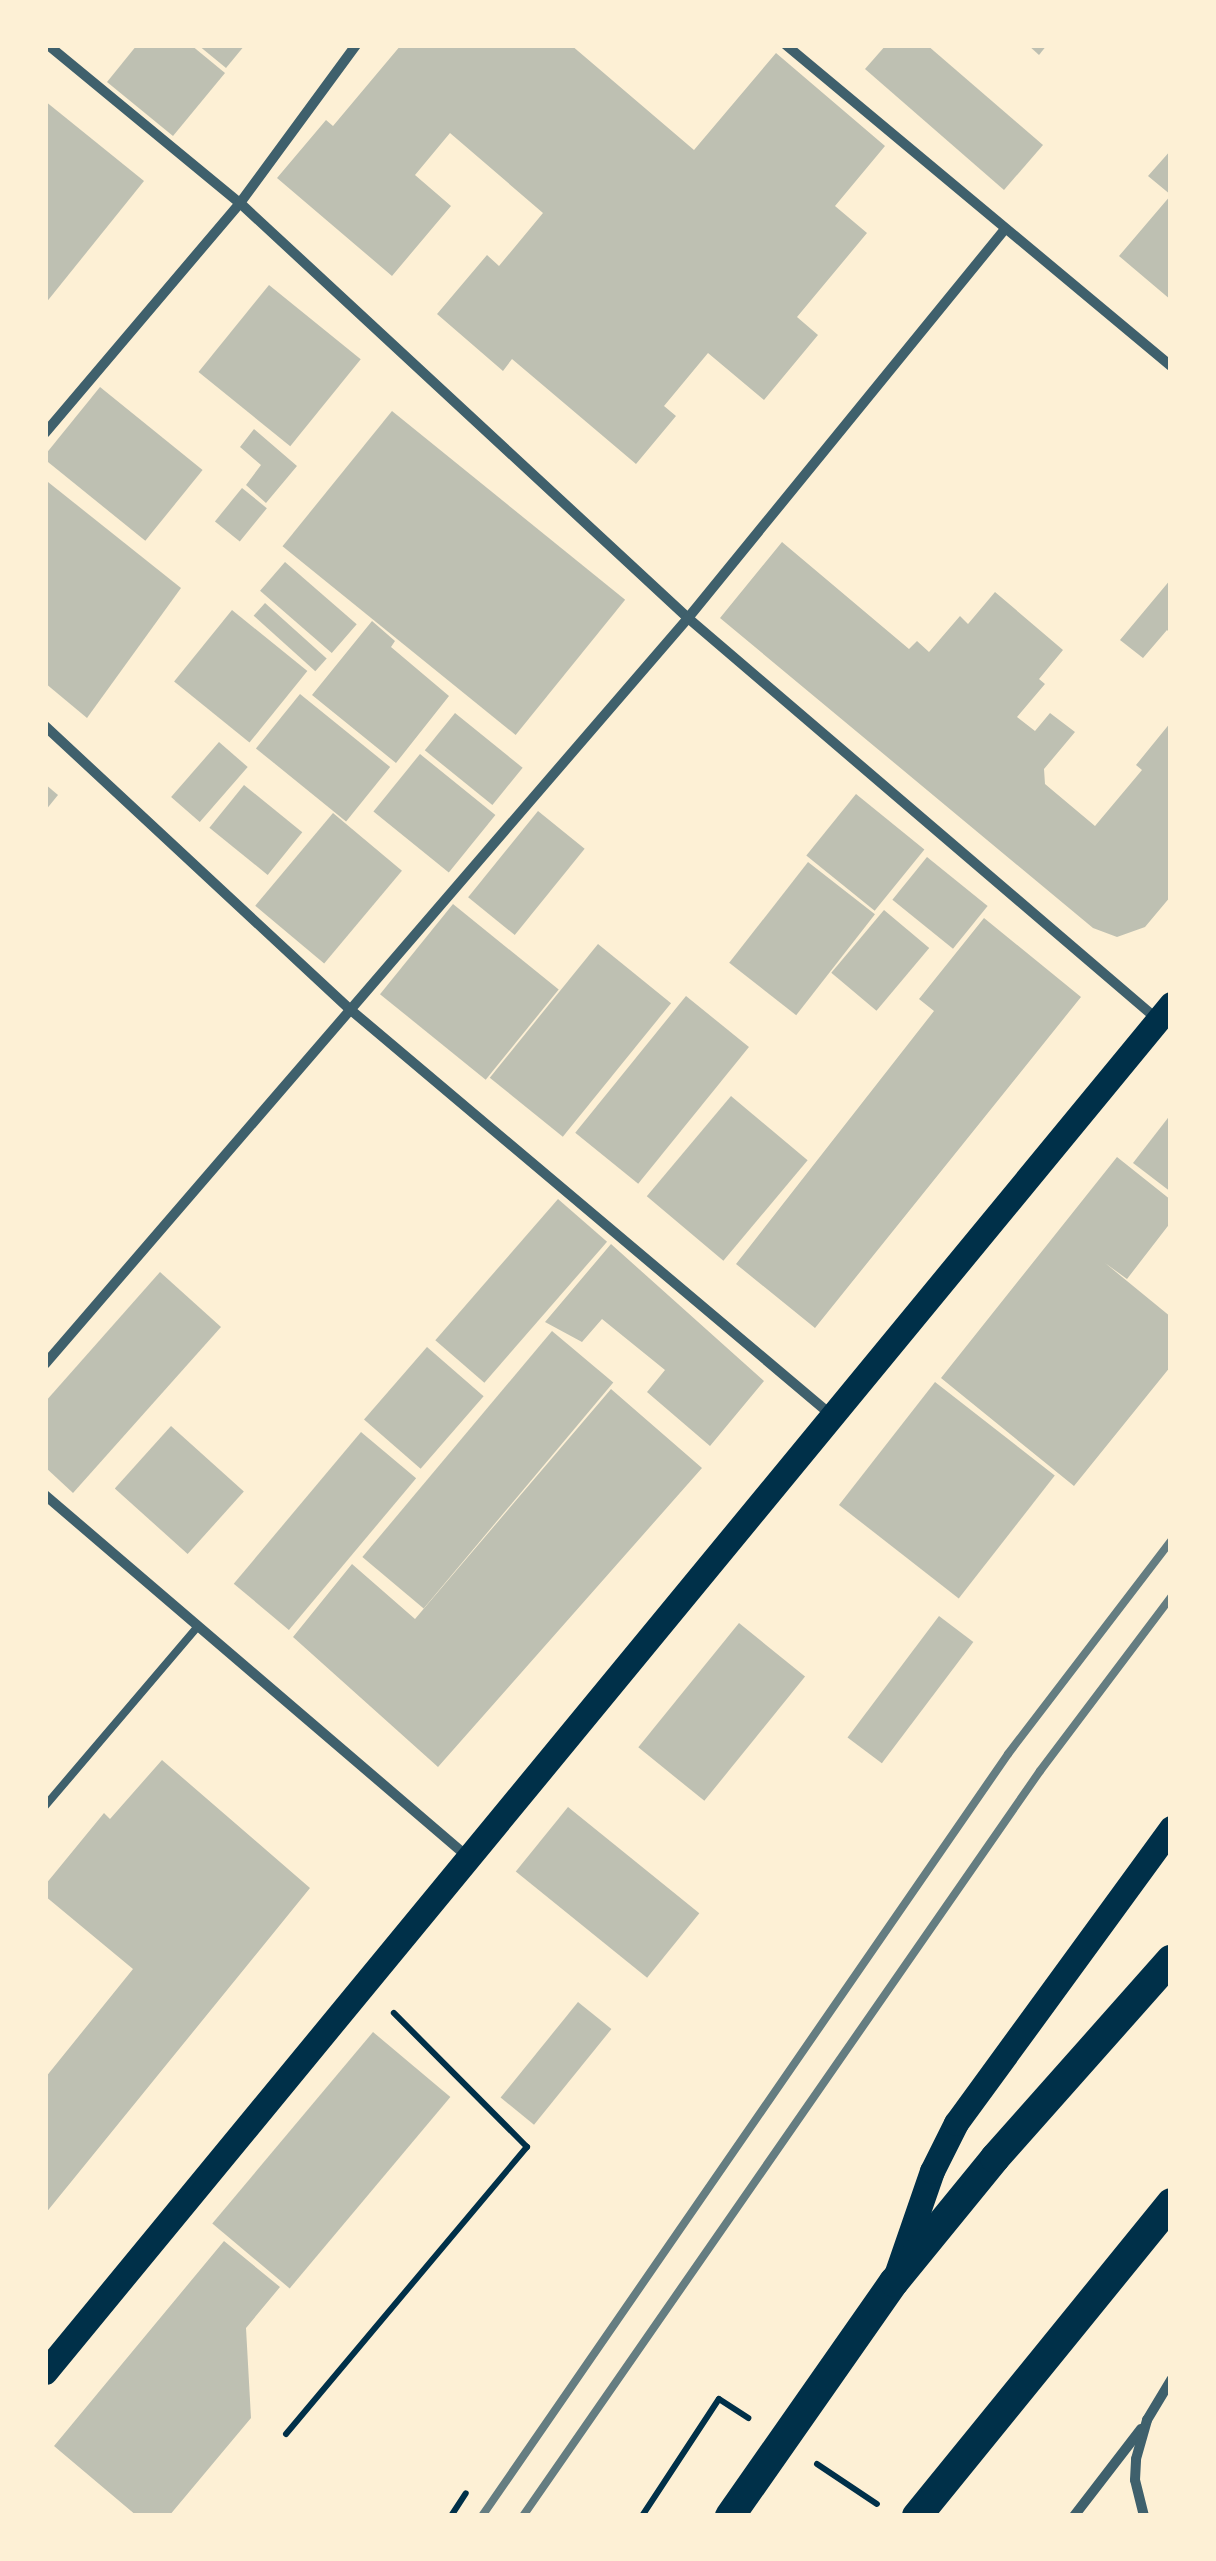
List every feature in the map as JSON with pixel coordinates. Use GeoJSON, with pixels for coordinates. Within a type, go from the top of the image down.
{"type":"FeatureCollection","features":[{"type":"Feature","properties":{"kind":"highway"},"geometry":{"type":"LineString","coordinates":[[730,2516],[894,2282],[994,2158],[1171,1960]]}},
{"type":"Feature","properties":{"kind":"highway"},"geometry":{"type":"LineString","coordinates":[[917,2516],[1171,2203]]}},
{"type":"Feature","properties":{"kind":"main road"},"geometry":{"type":"LineString","coordinates":[[45,2372],[1164,1012]]}},
{"type":"Feature","properties":{"kind":"main road"},"geometry":{"type":"LineString","coordinates":[[894,2282],[932,2170],[956,2123],[1171,1828]]}},
{"type":"Feature","properties":{"kind":"street"},"geometry":{"type":"LineString","coordinates":[[48,45],[240,203],[688,618],[1164,1012]]}},
{"type":"Feature","properties":{"kind":"street"},"geometry":{"type":"LineString","coordinates":[[45,433],[240,203],[356,45]]}},
{"type":"Feature","properties":{"kind":"street"},"geometry":{"type":"LineString","coordinates":[[786,45],[1171,366]]}},
{"type":"Feature","properties":{"kind":"street"},"geometry":{"type":"LineString","coordinates":[[45,1364],[688,618],[1004,229]]}},
{"type":"Feature","properties":{"kind":"street"},"geometry":{"type":"LineString","coordinates":[[45,726],[352,1010],[832,1416]]}},
{"type":"Feature","properties":{"kind":"street"},"geometry":{"type":"LineString","coordinates":[[45,1496],[468,1857]]}},
{"type":"Feature","properties":{"kind":"street"},"geometry":{"type":"LineString","coordinates":[[1074,2516],[1147,2420],[1171,2380]]}},
{"type":"Feature","properties":{"kind":"street"},"geometry":{"type":"LineString","coordinates":[[1144,2516],[1135,2480],[1147,2420]]}},
{"type":"Feature","properties":{"kind":"lane"},"geometry":{"type":"LineString","coordinates":[[45,1806],[198,1626]]}},
{"type":"Feature","properties":{"kind":"path"},"geometry":{"type":"LineString","coordinates":[[286,2434],[527,2147],[365,1983]]}},
{"type":"Feature","properties":{"kind":"path"},"geometry":{"type":"LineString","coordinates":[[642,2516],[718,2399]]}},
{"type":"Feature","properties":{"kind":"path"},"geometry":{"type":"LineString","coordinates":[[451,2516],[466,2493]]}},
{"type":"Feature","properties":{"kind":"building"},"geometry":{"type":"Polygon","coordinates":[[[137,45],[191,45],[225,73],[173,136],[107,82],[137,45]]]}},
{"type":"Feature","properties":{"kind":"building"},"geometry":{"type":"Polygon","coordinates":[[[198,45],[245,45],[226,68],[198,45]]]}},
{"type":"Feature","properties":{"kind":"building"},"geometry":{"type":"Polygon","coordinates":[[[401,45],[571,45],[694,150],[776,53],[885,146],[835,206],[867,233],[797,317],[818,335],[764,400],[708,353],[664,406],[676,416],[636,464],[512,359],[503,371],[437,314],[487,255],[499,266],[543,213],[450,133],[415,175],[451,206],[392,276],[277,178],[326,120],[333,126],[401,45]]]}},
{"type":"Feature","properties":{"kind":"building"},"geometry":{"type":"Polygon","coordinates":[[[886,45],[927,45],[1043,145],[1004,190],[865,69],[886,45]]]}},
{"type":"Feature","properties":{"kind":"building"},"geometry":{"type":"Polygon","coordinates":[[[1028,45],[1047,45],[1039,55],[1028,45]]]}},
{"type":"Feature","properties":{"kind":"building"},"geometry":{"type":"Polygon","coordinates":[[[45,101],[144,181],[45,304],[45,101]]]}},
{"type":"Feature","properties":{"kind":"building"},"geometry":{"type":"Polygon","coordinates":[[[1171,150],[1171,195],[1148,176],[1171,150]]]}},
{"type":"Feature","properties":{"kind":"building"},"geometry":{"type":"Polygon","coordinates":[[[1171,195],[1171,300],[1119,256],[1171,195]]]}},
{"type":"Feature","properties":{"kind":"building"},"geometry":{"type":"Polygon","coordinates":[[[269,285],[361,359],[290,446],[199,372],[269,285]]]}},
{"type":"Feature","properties":{"kind":"building"},"geometry":{"type":"Polygon","coordinates":[[[100,387],[203,470],[145,541],[45,460],[100,387]]]}},
{"type":"Feature","properties":{"kind":"building"},"geometry":{"type":"Polygon","coordinates":[[[392,411],[625,600],[516,735],[282,546],[392,411]]]}},
{"type":"Feature","properties":{"kind":"building"},"geometry":{"type":"Polygon","coordinates":[[[254,429],[297,466],[266,503],[246,485],[261,465],[240,447],[254,429]]]}},
{"type":"Feature","properties":{"kind":"building"},"geometry":{"type":"Polygon","coordinates":[[[48,482],[181,588],[87,718],[45,683],[48,482]]]}},
{"type":"Feature","properties":{"kind":"building"},"geometry":{"type":"Polygon","coordinates":[[[242,488],[267,508],[240,542],[215,521],[242,488]]]}},
{"type":"Feature","properties":{"kind":"building"},"geometry":{"type":"Polygon","coordinates":[[[782,542],[909,649],[917,641],[929,652],[960,616],[968,624],[995,592],[1063,650],[1039,679],[1045,684],[1017,717],[1035,731],[1050,713],[1075,732],[1044,769],[1045,784],[1095,826],[1142,770],[1136,765],[1171,722],[1171,896],[1145,927],[1117,937],[1093,928],[720,618],[782,542]]]}},
{"type":"Feature","properties":{"kind":"building"},"geometry":{"type":"Polygon","coordinates":[[[285,562],[357,624],[332,653],[260,591],[285,562]]]}},
{"type":"Feature","properties":{"kind":"building"},"geometry":{"type":"Polygon","coordinates":[[[1171,579],[1171,634],[1167,630],[1143,658],[1120,640],[1171,579]]]}},
{"type":"Feature","properties":{"kind":"building"},"geometry":{"type":"Polygon","coordinates":[[[265,603],[327,659],[315,671],[254,616],[265,603]]]}},
{"type":"Feature","properties":{"kind":"building"},"geometry":{"type":"Polygon","coordinates":[[[232,610],[307,671],[249,743],[174,681],[232,610]]]}},
{"type":"Feature","properties":{"kind":"building"},"geometry":{"type":"Polygon","coordinates":[[[372,621],[395,641],[391,647],[449,696],[396,763],[312,695],[372,621]]]}},
{"type":"Feature","properties":{"kind":"building"},"geometry":{"type":"Polygon","coordinates":[[[300,694],[390,767],[346,821],[256,748],[300,694]]]}},
{"type":"Feature","properties":{"kind":"building"},"geometry":{"type":"Polygon","coordinates":[[[455,713],[523,768],[492,805],[425,750],[455,713]]]}},
{"type":"Feature","properties":{"kind":"building"},"geometry":{"type":"Polygon","coordinates":[[[219,742],[248,767],[200,822],[171,797],[219,742]]]}},
{"type":"Feature","properties":{"kind":"building"},"geometry":{"type":"Polygon","coordinates":[[[420,754],[495,815],[449,873],[373,812],[420,754]]]}},
{"type":"Feature","properties":{"kind":"building"},"geometry":{"type":"Polygon","coordinates":[[[45,784],[58,795],[45,811],[45,784]]]}},
{"type":"Feature","properties":{"kind":"building"},"geometry":{"type":"Polygon","coordinates":[[[244,785],[302,832],[268,875],[209,828],[244,785]]]}},
{"type":"Feature","properties":{"kind":"building"},"geometry":{"type":"Polygon","coordinates":[[[856,794],[924,849],[875,911],[806,855],[856,794]]]}},
{"type":"Feature","properties":{"kind":"building"},"geometry":{"type":"Polygon","coordinates":[[[538,811],[585,849],[515,935],[468,897],[538,811]]]}},
{"type":"Feature","properties":{"kind":"building"},"geometry":{"type":"Polygon","coordinates":[[[333,813],[402,871],[324,964],[255,906],[333,813]]]}},
{"type":"Feature","properties":{"kind":"building"},"geometry":{"type":"Polygon","coordinates":[[[927,857],[988,906],[953,949],[892,900],[927,857]]]}},
{"type":"Feature","properties":{"kind":"building"},"geometry":{"type":"Polygon","coordinates":[[[808,862],[875,914],[796,1015],[729,963],[808,862]]]}},
{"type":"Feature","properties":{"kind":"building"},"geometry":{"type":"Polygon","coordinates":[[[453,904],[559,990],[486,1080],[380,994],[453,904]]]}},
{"type":"Feature","properties":{"kind":"building"},"geometry":{"type":"Polygon","coordinates":[[[884,910],[929,948],[876,1011],[831,973],[884,910]]]}},
{"type":"Feature","properties":{"kind":"building"},"geometry":{"type":"Polygon","coordinates":[[[984,918],[1081,997],[815,1328],[736,1264],[934,1011],[919,999],[984,918]]]}},
{"type":"Feature","properties":{"kind":"building"},"geometry":{"type":"Polygon","coordinates":[[[598,944],[671,1003],[563,1137],[490,1078],[598,944]]]}},
{"type":"Feature","properties":{"kind":"building"},"geometry":{"type":"Polygon","coordinates":[[[686,996],[749,1047],[638,1184],[575,1133],[686,996]]]}},
{"type":"Feature","properties":{"kind":"building"},"geometry":{"type":"Polygon","coordinates":[[[731,1096],[808,1160],[723,1261],[647,1196],[731,1096]]]}},
{"type":"Feature","properties":{"kind":"building"},"geometry":{"type":"Polygon","coordinates":[[[1171,1114],[1171,1192],[1133,1163],[1171,1114]]]}},
{"type":"Feature","properties":{"kind":"building"},"geometry":{"type":"Polygon","coordinates":[[[1117,1157],[1171,1200],[1171,1222],[1127,1279],[1105,1263],[1171,1317],[1171,1366],[1074,1486],[941,1378],[1117,1157]]]}},
{"type":"Feature","properties":{"kind":"building"},"geometry":{"type":"Polygon","coordinates":[[[558,1199],[607,1242],[484,1383],[435,1340],[558,1199]]]}},
{"type":"Feature","properties":{"kind":"building"},"geometry":{"type":"Polygon","coordinates":[[[611,1244],[764,1381],[710,1446],[647,1392],[665,1370],[602,1319],[582,1342],[545,1322],[611,1244]]]}},
{"type":"Feature","properties":{"kind":"building"},"geometry":{"type":"Polygon","coordinates":[[[160,1272],[221,1327],[73,1493],[45,1467],[45,1402],[160,1272]]]}},
{"type":"Feature","properties":{"kind":"building"},"geometry":{"type":"Polygon","coordinates":[[[552,1331],[613,1382],[424,1608],[362,1557],[552,1331]]]}},
{"type":"Feature","properties":{"kind":"building"},"geometry":{"type":"Polygon","coordinates":[[[427,1347],[484,1396],[421,1469],[364,1419],[427,1347]]]}},
{"type":"Feature","properties":{"kind":"building"},"geometry":{"type":"Polygon","coordinates":[[[935,1382],[1055,1476],[959,1599],[839,1505],[935,1382]]]}},
{"type":"Feature","properties":{"kind":"building"},"geometry":{"type":"Polygon","coordinates":[[[611,1389],[702,1468],[438,1767],[293,1637],[352,1564],[415,1619],[611,1389]]]}},
{"type":"Feature","properties":{"kind":"building"},"geometry":{"type":"Polygon","coordinates":[[[171,1426],[244,1492],[188,1554],[115,1488],[171,1426]]]}},
{"type":"Feature","properties":{"kind":"building"},"geometry":{"type":"Polygon","coordinates":[[[361,1432],[416,1478],[289,1630],[234,1584],[361,1432]]]}},
{"type":"Feature","properties":{"kind":"building"},"geometry":{"type":"Polygon","coordinates":[[[939,1616],[973,1642],[882,1763],[848,1737],[939,1616]]]}},
{"type":"Feature","properties":{"kind":"building"},"geometry":{"type":"Polygon","coordinates":[[[739,1623],[805,1676],[704,1801],[638,1747],[739,1623]]]}},
{"type":"Feature","properties":{"kind":"building"},"geometry":{"type":"Polygon","coordinates":[[[162,1760],[310,1888],[45,2214],[45,2078],[133,1969],[45,1896],[45,1885],[104,1813],[110,1819],[162,1760]]]}},
{"type":"Feature","properties":{"kind":"building"},"geometry":{"type":"Polygon","coordinates":[[[568,1807],[699,1913],[647,1978],[516,1872],[568,1807]]]}},
{"type":"Feature","properties":{"kind":"building"},"geometry":{"type":"Polygon","coordinates":[[[578,2002],[611,2029],[534,2125],[501,2098],[578,2002]]]}},
{"type":"Feature","properties":{"kind":"building"},"geometry":{"type":"Polygon","coordinates":[[[373,2032],[450,2097],[290,2288],[212,2224],[373,2032]]]}},
{"type":"Feature","properties":{"kind":"building"},"geometry":{"type":"Polygon","coordinates":[[[224,2241],[280,2287],[246,2328],[251,2418],[169,2516],[137,2516],[54,2446],[224,2241]]]}},
{"type":"Feature","properties":{"kind":"railway"},"geometry":{"type":"LineString","coordinates":[[482,2516],[1008,1754],[1171,1541]]}},
{"type":"Feature","properties":{"kind":"railway"},"geometry":{"type":"LineString","coordinates":[[523,2516],[1040,1771],[1171,1597]]}}]}
